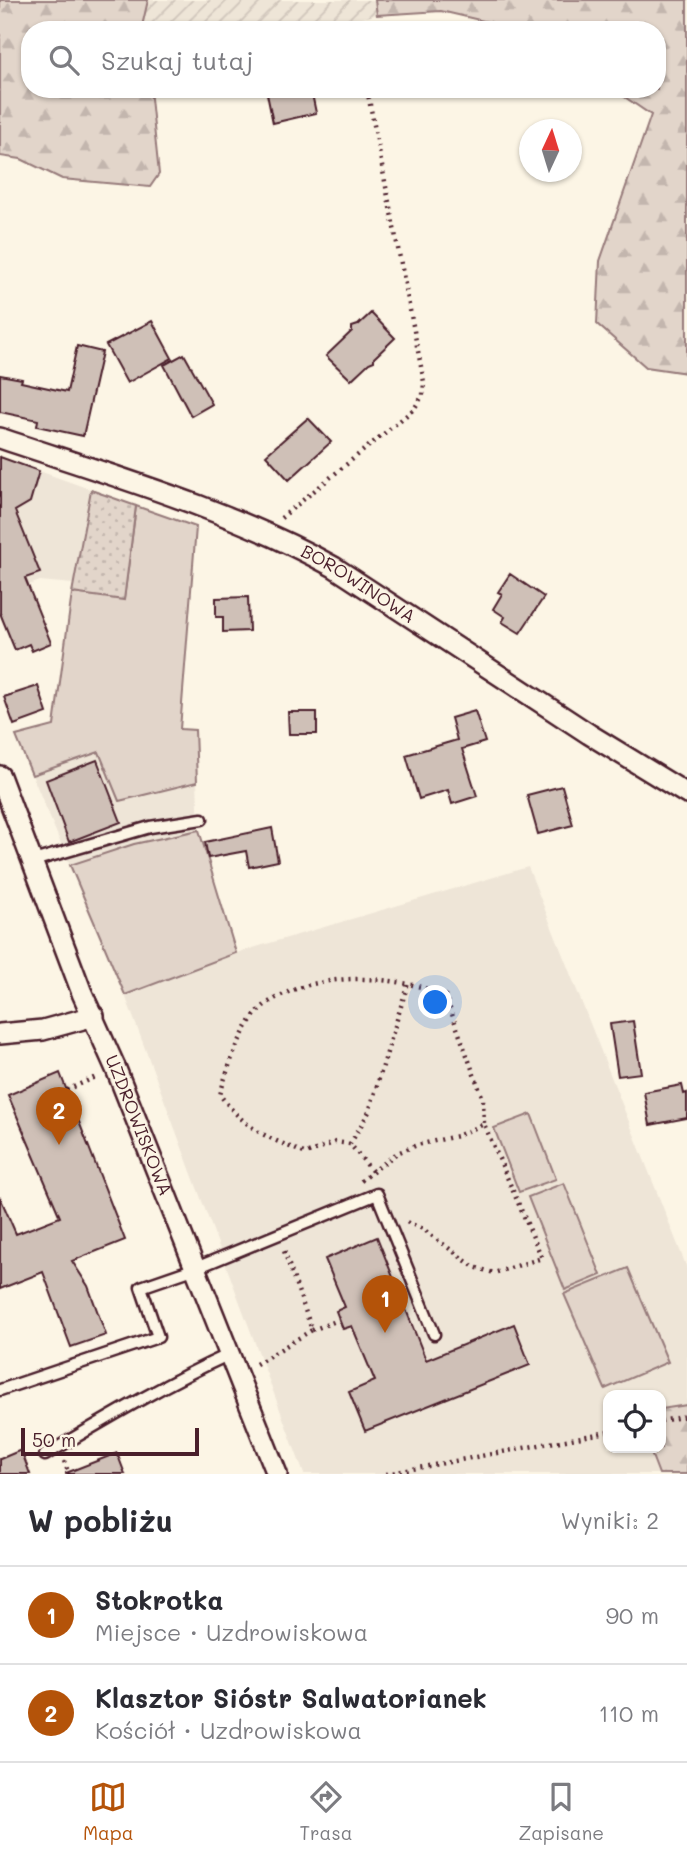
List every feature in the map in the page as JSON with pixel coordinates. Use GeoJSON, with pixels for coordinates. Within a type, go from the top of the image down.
{"type":"FeatureCollection","features":[{"type":"Feature","properties":{"kind":"street","name":"BOROWINOWA"},"geometry":{"type":"LineString","coordinates":[[0,439],[169,495],[270,535],[334,567],[589,734],[687,794]]}},
{"type":"Feature","properties":{"kind":"street","name":"UZDROWISKOWA"},"geometry":{"type":"LineString","coordinates":[[0,776],[82,993],[116,1069],[277,1474]]}},
{"type":"Feature","properties":{"kind":"street"},"geometry":{"type":"LineString","coordinates":[[0,1034],[43,1030],[94,1016]]}},
{"type":"Feature","properties":{"kind":"lane"},"geometry":{"type":"LineString","coordinates":[[33,861],[150,827],[202,819]]}},
{"type":"Feature","properties":{"kind":"lane"},"geometry":{"type":"LineString","coordinates":[[0,1390],[158,1337],[141,1287],[196,1268],[377,1194],[434,1334]]}},
{"type":"Feature","properties":{"kind":"lane"},"geometry":{"type":"LineString","coordinates":[[46,1455],[139,1400],[230,1353]]}},
{"type":"Feature","properties":{"kind":"path"},"geometry":{"type":"LineString","coordinates":[[270,535],[281,518],[414,409],[423,395],[424,382],[369,98]]}},
{"type":"Feature","properties":{"kind":"path"},"geometry":{"type":"LineString","coordinates":[[372,1171],[350,1144],[335,1142],[306,1154],[252,1129],[233,1113],[220,1095],[228,1068],[243,1035],[263,1006],[291,990],[334,981],[383,979],[420,985],[445,995],[483,1099],[484,1124],[542,1258],[494,1273],[474,1267],[423,1229],[385,1212]]}},
{"type":"Feature","properties":{"kind":"path"},"geometry":{"type":"LineString","coordinates":[[350,1144],[369,1112],[408,983]]}},
{"type":"Feature","properties":{"kind":"path"},"geometry":{"type":"LineString","coordinates":[[67,1090],[116,1069]]}},
{"type":"Feature","properties":{"kind":"path"},"geometry":{"type":"LineString","coordinates":[[353,1203],[358,1184],[397,1153],[417,1145],[457,1136],[484,1124]]}},
{"type":"Feature","properties":{"kind":"path"},"geometry":{"type":"LineString","coordinates":[[278,1234],[312,1330]]}},
{"type":"Feature","properties":{"kind":"path"},"geometry":{"type":"LineString","coordinates":[[254,1365],[312,1330],[339,1320]]}},
{"type":"Feature","properties":{"kind":"path"},"geometry":{"type":"LineString","coordinates":[[666,1420],[687,1416]]}},
{"type":"Feature","properties":{"kind":"path"},"geometry":{"type":"LineString","coordinates":[[386,1474],[603,1433]]}},
{"type":"Feature","properties":{"kind":"shaded area"},"geometry":{"type":"Polygon","coordinates":[[[148,0],[375,0],[377,15],[343,21],[143,21],[148,0]]]}},
{"type":"Feature","properties":{"kind":"shaded area"},"geometry":{"type":"Polygon","coordinates":[[[0,457],[196,527],[62,666],[73,584],[40,581],[0,596],[0,457]]]}},
{"type":"Feature","properties":{"kind":"shaded area"},"geometry":{"type":"Polygon","coordinates":[[[99,752],[119,801],[197,782],[199,830],[134,844],[70,865],[32,775],[99,752]]]}},
{"type":"Feature","properties":{"kind":"shaded area"},"geometry":{"type":"Polygon","coordinates":[[[528,867],[687,1268],[687,1405],[666,1408],[666,1390],[603,1390],[603,1453],[651,1453],[659,1474],[304,1474],[125,995],[236,953],[528,867]]]}},
{"type":"Feature","properties":{"kind":"green space"},"geometry":{"type":"Polygon","coordinates":[[[0,0],[148,0],[143,21],[21,21],[21,98],[151,98],[159,174],[150,187],[62,179],[21,159],[0,156],[0,0]]]}},
{"type":"Feature","properties":{"kind":"green space"},"geometry":{"type":"Polygon","coordinates":[[[375,0],[687,0],[687,373],[646,367],[597,324],[600,261],[651,115],[626,98],[666,98],[666,21],[484,21],[441,11],[377,15],[375,0]]]}},
{"type":"Feature","properties":{"kind":"green space"},"geometry":{"type":"Polygon","coordinates":[[[91,490],[136,506],[124,600],[72,593],[91,490]]]}},
{"type":"Feature","properties":{"kind":"green space"},"geometry":{"type":"Polygon","coordinates":[[[136,506],[196,527],[180,729],[195,730],[197,782],[119,801],[99,752],[32,775],[16,736],[54,726],[72,593],[124,599],[136,506]]]}},
{"type":"Feature","properties":{"kind":"green space"},"geometry":{"type":"Polygon","coordinates":[[[199,830],[236,953],[125,995],[70,865],[134,844],[199,830]]]}},
{"type":"Feature","properties":{"kind":"green space"},"geometry":{"type":"Polygon","coordinates":[[[531,1114],[556,1179],[519,1192],[494,1128],[531,1114]]]}},
{"type":"Feature","properties":{"kind":"green space"},"geometry":{"type":"Polygon","coordinates":[[[564,1183],[601,1275],[565,1290],[528,1197],[564,1183]]]}},
{"type":"Feature","properties":{"kind":"green space"},"geometry":{"type":"Polygon","coordinates":[[[628,1268],[668,1362],[605,1389],[564,1294],[628,1268]]]}},
{"type":"Feature","properties":{"kind":"green space"},"geometry":{"type":"Polygon","coordinates":[[[687,1405],[687,1474],[659,1474],[651,1453],[666,1453],[666,1408],[687,1405]]]}},
{"type":"Feature","properties":{"kind":"building"},"geometry":{"type":"Polygon","coordinates":[[[268,98],[313,98],[316,113],[273,123],[268,98]]]}},
{"type":"Feature","properties":{"kind":"building"},"geometry":{"type":"Polygon","coordinates":[[[371,313],[395,338],[374,361],[351,380],[326,356],[352,331],[352,327],[371,313]]]}},
{"type":"Feature","properties":{"kind":"building"},"geometry":{"type":"Polygon","coordinates":[[[152,321],[172,358],[127,383],[106,345],[152,321]]]}},
{"type":"Feature","properties":{"kind":"building"},"geometry":{"type":"Polygon","coordinates":[[[77,346],[102,352],[83,436],[37,426],[38,420],[0,412],[0,375],[67,392],[77,346]]]}},
{"type":"Feature","properties":{"kind":"building"},"geometry":{"type":"Polygon","coordinates":[[[184,354],[212,404],[191,416],[164,365],[184,354]]]}},
{"type":"Feature","properties":{"kind":"building"},"geometry":{"type":"Polygon","coordinates":[[[308,418],[331,442],[289,480],[266,455],[308,418]]]}},
{"type":"Feature","properties":{"kind":"building"},"geometry":{"type":"Polygon","coordinates":[[[0,457],[39,471],[30,502],[15,511],[40,573],[25,578],[51,643],[32,651],[29,644],[15,650],[0,613],[0,457]]]}},
{"type":"Feature","properties":{"kind":"building"},"geometry":{"type":"Polygon","coordinates":[[[510,574],[544,597],[520,633],[502,622],[505,617],[493,609],[502,594],[498,592],[510,574]]]}},
{"type":"Feature","properties":{"kind":"building"},"geometry":{"type":"Polygon","coordinates":[[[248,597],[249,631],[223,632],[223,617],[216,617],[216,598],[248,597]]]}},
{"type":"Feature","properties":{"kind":"building"},"geometry":{"type":"Polygon","coordinates":[[[38,686],[47,713],[14,725],[4,697],[38,686]]]}},
{"type":"Feature","properties":{"kind":"building"},"geometry":{"type":"Polygon","coordinates":[[[475,711],[485,742],[462,749],[477,796],[452,804],[448,790],[419,799],[406,755],[457,740],[451,718],[475,711]]]}},
{"type":"Feature","properties":{"kind":"building"},"geometry":{"type":"Polygon","coordinates":[[[288,712],[317,712],[317,734],[289,734],[288,712]]]}},
{"type":"Feature","properties":{"kind":"building"},"geometry":{"type":"Polygon","coordinates":[[[97,760],[121,822],[69,842],[46,780],[97,760]]]}},
{"type":"Feature","properties":{"kind":"building"},"geometry":{"type":"Polygon","coordinates":[[[562,786],[573,825],[538,834],[527,795],[562,786]]]}},
{"type":"Feature","properties":{"kind":"building"},"geometry":{"type":"Polygon","coordinates":[[[272,828],[278,861],[249,867],[246,851],[208,858],[205,842],[272,828]]]}},
{"type":"Feature","properties":{"kind":"building"},"geometry":{"type":"Polygon","coordinates":[[[633,1021],[641,1073],[618,1076],[610,1024],[633,1021]]]}},
{"type":"Feature","properties":{"kind":"building"},"geometry":{"type":"Polygon","coordinates":[[[60,1073],[125,1240],[72,1261],[88,1286],[106,1335],[71,1347],[43,1272],[0,1289],[0,1197],[16,1234],[60,1217],[8,1095],[60,1073]]]}},
{"type":"Feature","properties":{"kind":"building"},"geometry":{"type":"Polygon","coordinates":[[[682,1085],[684,1094],[687,1093],[687,1118],[650,1125],[644,1092],[682,1085]]]}},
{"type":"Feature","properties":{"kind":"building"},"geometry":{"type":"Polygon","coordinates":[[[377,1237],[426,1360],[514,1324],[530,1365],[365,1431],[349,1392],[375,1381],[352,1326],[343,1329],[336,1311],[345,1307],[325,1259],[377,1237]]]}},
{"type":"Feature","properties":{"kind":"building"},"geometry":{"type":"Polygon","coordinates":[[[21,1450],[30,1474],[0,1474],[0,1459],[21,1450]]]}},
{"type":"Feature","properties":{"kind":"building"},"geometry":{"type":"Polygon","coordinates":[[[117,1453],[125,1474],[66,1474],[66,1473],[117,1453]]]}},
{"type":"Feature","properties":{"kind":"place","name":"Klasztor Sióstr Salwatorianek"},"geometry":{"type":"Point","coordinates":[59,1145]}},
{"type":"Feature","properties":{"kind":"place","name":"Stokrotka"},"geometry":{"type":"Point","coordinates":[385,1333]}}]}
